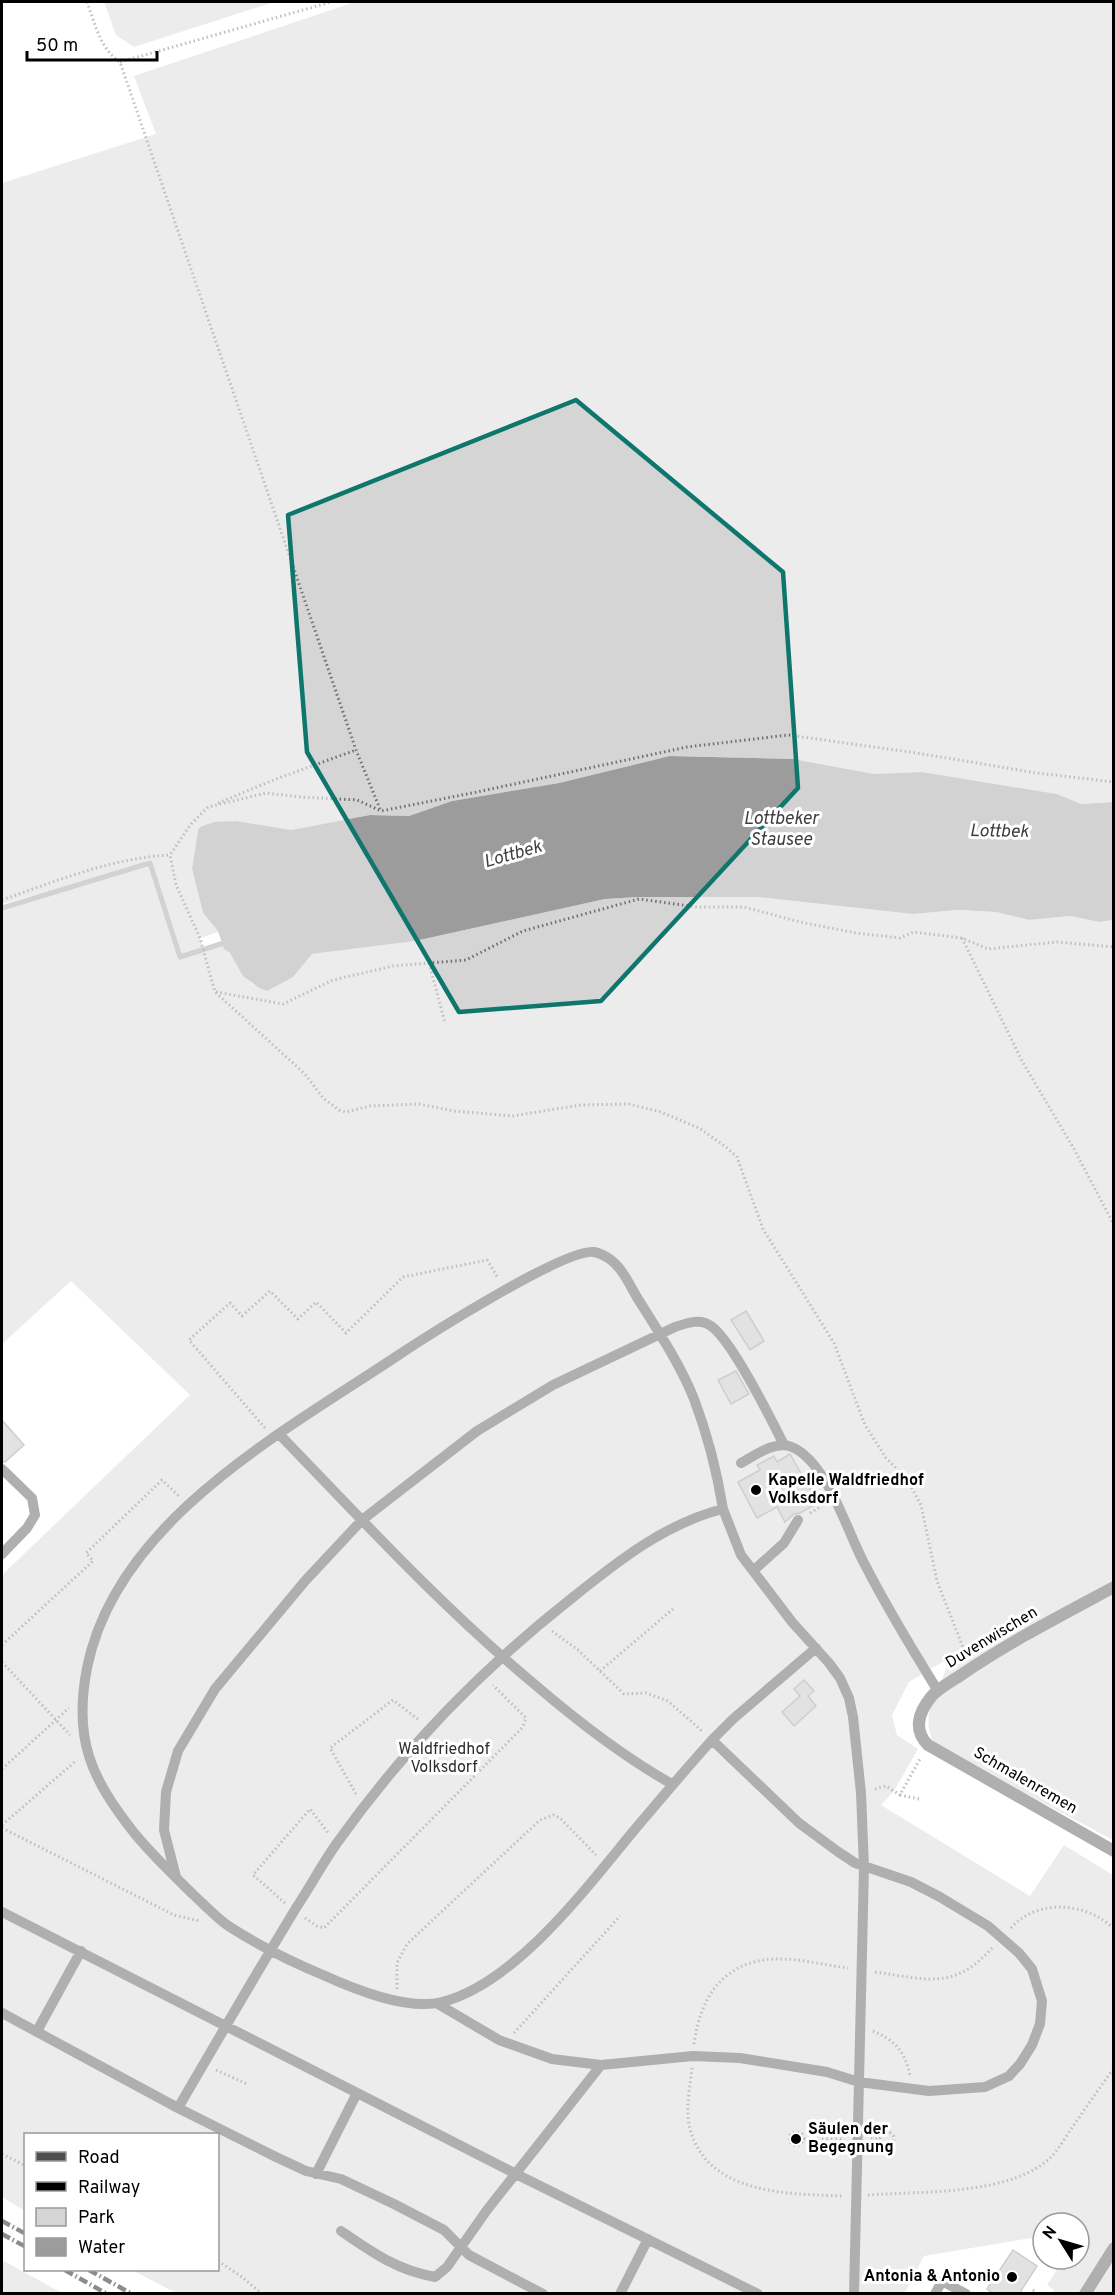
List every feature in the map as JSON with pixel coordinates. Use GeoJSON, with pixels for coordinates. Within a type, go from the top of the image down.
{"type":"FeatureCollection","features":[{"type":"Feature","properties":{"kind":"street","name":"Duvenwischen"},"geometry":{"type":"LineString","coordinates":[[925,1742],[918,1732],[920,1714],[931,1695],[974,1666],[1113,1587]]}},
{"type":"Feature","properties":{"kind":"street","name":"Schmalenremen"},"geometry":{"type":"LineString","coordinates":[[925,1742],[1113,1851]]}},
{"type":"Feature","properties":{"kind":"street"},"geometry":{"type":"LineString","coordinates":[[1085,2294],[1113,2248]]}},
{"type":"Feature","properties":{"kind":"lane"},"geometry":{"type":"LineString","coordinates":[[712,1740],[799,1823],[855,1863],[864,1867],[911,1882],[940,1897],[995,1932],[1019,1953],[1032,1969],[1042,2001],[1040,2024],[1032,2045],[1009,2076],[985,2087],[910,2090],[859,2082],[815,2070],[740,2058],[693,2056],[601,2065],[552,2059],[504,2043],[438,2004],[396,2000],[309,1970],[226,1925],[152,1854],[99,1783],[87,1752],[81,1697],[90,1652],[104,1615],[126,1576],[159,1534],[188,1505],[243,1459],[424,1338],[506,1291],[577,1255],[589,1252],[609,1258],[620,1269],[660,1335],[693,1397],[717,1476],[723,1509],[741,1555],[792,1622],[840,1678],[849,1698],[861,1793],[864,1867],[859,2082],[857,2139],[854,2294]]}},
{"type":"Feature","properties":{"kind":"lane"},"geometry":{"type":"LineString","coordinates":[[176,1878],[164,1830],[166,1792],[178,1751],[215,1689],[305,1581],[362,1520],[477,1431],[553,1385],[687,1322],[704,1322],[712,1326],[729,1345],[784,1445]]}},
{"type":"Feature","properties":{"kind":"lane"},"geometry":{"type":"LineString","coordinates":[[277,1437],[362,1520],[415,1576],[501,1657],[570,1715],[649,1771],[672,1784]]}},
{"type":"Feature","properties":{"kind":"lane"},"geometry":{"type":"LineString","coordinates":[[741,1463],[773,1447],[784,1445],[803,1454],[821,1476],[849,1528],[862,1561],[938,1691]]}},
{"type":"Feature","properties":{"kind":"lane"},"geometry":{"type":"LineString","coordinates":[[2,1469],[32,1498],[35,1515],[27,1528],[2,1554]]}},
{"type":"Feature","properties":{"kind":"lane"},"geometry":{"type":"LineString","coordinates":[[178,2108],[271,1949],[336,1844],[430,1728],[501,1657],[542,1621],[604,1573],[656,1538],[695,1516],[723,1509]]}},
{"type":"Feature","properties":{"kind":"lane"},"geometry":{"type":"LineString","coordinates":[[753,1571],[784,1543],[798,1520]]}},
{"type":"Feature","properties":{"kind":"lane"},"geometry":{"type":"LineString","coordinates":[[438,2004],[471,1991],[503,1970],[563,1914],[712,1740],[733,1719],[816,1648]]}},
{"type":"Feature","properties":{"kind":"lane"},"geometry":{"type":"LineString","coordinates":[[2,1912],[516,2175],[758,2294]]}},
{"type":"Feature","properties":{"kind":"lane"},"geometry":{"type":"LineString","coordinates":[[37,2031],[81,1951]]}},
{"type":"Feature","properties":{"kind":"lane"},"geometry":{"type":"LineString","coordinates":[[2,2013],[178,2108],[276,2157],[316,2174],[341,2179],[394,2204],[444,2230],[469,2255],[543,2294]]}},
{"type":"Feature","properties":{"kind":"lane"},"geometry":{"type":"LineString","coordinates":[[341,2231],[377,2257],[412,2273],[435,2277],[462,2247],[487,2210],[601,2065]]}},
{"type":"Feature","properties":{"kind":"lane"},"geometry":{"type":"LineString","coordinates":[[316,2174],[357,2094]]}},
{"type":"Feature","properties":{"kind":"lane"},"geometry":{"type":"LineString","coordinates":[[620,2294],[648,2239]]}},
{"type":"Feature","properties":{"kind":"lane"},"geometry":{"type":"LineString","coordinates":[[935,2294],[942,2281],[966,2294]]}},
{"type":"Feature","properties":{"kind":"path"},"geometry":{"type":"LineString","coordinates":[[87,2],[101,42],[111,57],[120,62],[356,750],[381,811]]}},
{"type":"Feature","properties":{"kind":"path"},"geometry":{"type":"LineString","coordinates":[[120,62],[331,2]]}},
{"type":"Feature","properties":{"kind":"path"},"geometry":{"type":"LineString","coordinates":[[208,807],[266,793],[357,800],[381,811],[687,747],[788,735],[1113,782]]}},
{"type":"Feature","properties":{"kind":"path"},"geometry":{"type":"LineString","coordinates":[[356,750],[208,807],[191,824],[170,855],[176,885],[201,940],[214,992],[290,1059],[323,1098],[339,1110],[346,1112],[370,1106],[419,1104],[465,1113],[512,1116],[581,1105],[629,1104],[661,1112],[699,1128],[726,1147],[737,1157],[763,1229],[834,1342],[865,1425],[886,1458],[907,1479],[921,1505],[937,1581],[963,1652],[974,1666]]}},
{"type":"Feature","properties":{"kind":"path"},"geometry":{"type":"LineString","coordinates":[[2,900],[83,872],[147,856],[170,855]]}},
{"type":"Feature","properties":{"kind":"path"},"geometry":{"type":"LineString","coordinates":[[214,992],[283,1004],[333,980],[393,966],[466,960],[523,931],[639,899],[697,908],[744,907],[800,922],[900,938],[913,932],[962,938],[988,949],[1057,942],[1113,947]]}},
{"type":"Feature","properties":{"kind":"path"},"geometry":{"type":"LineString","coordinates":[[962,938],[1022,1061],[1074,1149],[1113,1225]]}},
{"type":"Feature","properties":{"kind":"path"},"geometry":{"type":"LineString","coordinates":[[429,963],[445,1023]]}},
{"type":"Feature","properties":{"kind":"path"},"geometry":{"type":"LineString","coordinates":[[277,1437],[189,1340],[231,1303],[242,1316],[270,1291],[298,1319],[316,1302],[346,1333],[403,1277],[487,1260],[506,1291]]}},
{"type":"Feature","properties":{"kind":"path"},"geometry":{"type":"LineString","coordinates":[[2,1646],[93,1561],[86,1553],[162,1480],[188,1505]]}},
{"type":"Feature","properties":{"kind":"path"},"geometry":{"type":"LineString","coordinates":[[798,1520],[825,1505],[820,1497]]}},
{"type":"Feature","properties":{"kind":"path"},"geometry":{"type":"LineString","coordinates":[[600,1671],[673,1609]]}},
{"type":"Feature","properties":{"kind":"path"},"geometry":{"type":"LineString","coordinates":[[542,1621],[624,1694],[646,1693],[668,1701],[712,1740]]}},
{"type":"Feature","properties":{"kind":"path"},"geometry":{"type":"LineString","coordinates":[[2,1662],[87,1752],[2,1827],[174,1915],[226,1925]]}},
{"type":"Feature","properties":{"kind":"path"},"geometry":{"type":"LineString","coordinates":[[336,1844],[310,1809],[253,1875],[295,1911],[317,1926],[324,1928],[522,1728],[526,1718],[483,1675]]}},
{"type":"Feature","properties":{"kind":"path"},"geometry":{"type":"LineString","coordinates":[[2,1769],[81,1697]]}},
{"type":"Feature","properties":{"kind":"path"},"geometry":{"type":"LineString","coordinates":[[363,1808],[330,1748],[393,1700],[430,1728]]}},
{"type":"Feature","properties":{"kind":"path"},"geometry":{"type":"LineString","coordinates":[[900,1795],[925,1742]]}},
{"type":"Feature","properties":{"kind":"path"},"geometry":{"type":"LineString","coordinates":[[861,1793],[886,1786],[900,1795],[919,1799]]}},
{"type":"Feature","properties":{"kind":"path"},"geometry":{"type":"LineString","coordinates":[[396,2000],[397,1964],[407,1944],[540,1820],[554,1815],[560,1818],[605,1865]]}},
{"type":"Feature","properties":{"kind":"path"},"geometry":{"type":"LineString","coordinates":[[504,2043],[620,1916]]}},
{"type":"Feature","properties":{"kind":"path"},"geometry":{"type":"LineString","coordinates":[[860,2029],[885,2036],[898,2046],[907,2060],[911,2078],[910,2090]]}},
{"type":"Feature","properties":{"kind":"path"},"geometry":{"type":"LineString","coordinates":[[204,2064],[247,2084]]}},
{"type":"Feature","properties":{"kind":"path"},"geometry":{"type":"LineString","coordinates":[[1029,2172],[1054,2154],[1113,2068]]}},
{"type":"Feature","properties":{"kind":"path"},"geometry":{"type":"LineString","coordinates":[[887,2131],[894,2139],[892,2144],[886,2146],[881,2144],[880,2138],[882,2133],[887,2131]]}},
{"type":"Feature","properties":{"kind":"path"},"geometry":{"type":"LineString","coordinates":[[797,2132],[802,2134],[804,2139],[796,2146],[790,2144],[789,2138],[791,2133],[797,2132]]}},
{"type":"Feature","properties":{"kind":"path"},"geometry":{"type":"LineString","coordinates":[[804,2139],[880,2138]]}},
{"type":"Feature","properties":{"kind":"path"},"geometry":{"type":"LineString","coordinates":[[2,2154],[24,2165]]}},
{"type":"Feature","properties":{"kind":"path"},"geometry":{"type":"LineString","coordinates":[[219,2262],[262,2294]]}},
{"type":"Feature","properties":{"kind":"path"},"geometry":{"type":"LineString","coordinates":[[1030,2294],[1033,2290],[1038,2294]]}},
{"type":"Feature","properties":{"kind":"highlighted area"},"geometry":{"type":"Polygon","coordinates":[[[576,400],[783,572],[798,788],[601,1001],[459,1012],[307,752],[288,515],[576,400]]]}},
{"type":"Feature","properties":{"kind":"green space"},"geometry":{"type":"Polygon","coordinates":[[[104,2],[274,2],[134,47],[116,35],[104,2]]]}},
{"type":"Feature","properties":{"kind":"green space","name":"Waldfriedhof Volksdorf"},"geometry":{"type":"Polygon","coordinates":[[[355,2],[1113,2],[1113,802],[1080,804],[1057,794],[922,772],[874,774],[793,759],[676,756],[559,783],[452,801],[409,816],[370,815],[291,830],[237,821],[211,823],[198,830],[192,869],[203,913],[219,932],[200,938],[203,949],[190,954],[224,945],[224,949],[235,960],[246,977],[267,991],[312,954],[415,941],[605,899],[639,897],[758,897],[913,914],[957,910],[996,912],[1029,920],[1070,916],[1099,922],[1113,920],[1113,1840],[934,1745],[928,1721],[932,1701],[949,1658],[909,1682],[892,1715],[897,1735],[918,1749],[894,1791],[881,1805],[1030,1896],[1064,1845],[1113,1875],[1113,2293],[1052,2293],[1054,2290],[1047,2285],[1056,2271],[1091,2271],[1091,2211],[1031,2211],[1031,2238],[924,2256],[905,2293],[176,2293],[134,2271],[219,2271],[219,2133],[24,2133],[24,2210],[2,2197],[2,1575],[190,1395],[71,1281],[2,1344],[2,908],[103,877],[2,904],[2,183],[156,134],[134,76],[355,2]]]}},
{"type":"Feature","properties":{"kind":"green space"},"geometry":{"type":"Polygon","coordinates":[[[2,2260],[62,2293],[2,2293],[2,2260]]]}},
{"type":"Feature","properties":{"kind":"water","name":"Lottbeker Stausee"},"geometry":{"type":"Polygon","coordinates":[[[670,756],[793,759],[874,774],[922,772],[1057,794],[1081,804],[1113,802],[1113,920],[1099,922],[1070,916],[1029,920],[996,912],[958,910],[913,914],[758,897],[605,899],[415,941],[312,954],[293,977],[267,991],[243,976],[230,953],[224,949],[218,931],[203,913],[192,869],[198,830],[214,822],[237,821],[291,830],[370,815],[409,816],[452,801],[559,783],[670,756]]]}},
{"type":"Feature","properties":{"kind":"building"},"geometry":{"type":"Polygon","coordinates":[[[746,1311],[764,1341],[750,1350],[731,1320],[746,1311]]]}},
{"type":"Feature","properties":{"kind":"building"},"geometry":{"type":"Polygon","coordinates":[[[736,1371],[749,1394],[731,1404],[718,1380],[736,1371]]]}},
{"type":"Feature","properties":{"kind":"building"},"geometry":{"type":"Polygon","coordinates":[[[2,1420],[24,1445],[5,1462],[2,1462],[2,1420]]]}},
{"type":"Feature","properties":{"kind":"building"},"geometry":{"type":"Polygon","coordinates":[[[790,1454],[818,1503],[794,1514],[785,1522],[777,1507],[757,1518],[738,1482],[760,1470],[757,1465],[774,1456],[777,1462],[790,1454]]]}},
{"type":"Feature","properties":{"kind":"building"},"geometry":{"type":"Polygon","coordinates":[[[804,1680],[814,1691],[808,1696],[816,1706],[794,1726],[782,1712],[800,1696],[794,1689],[804,1680]]]}},
{"type":"Feature","properties":{"kind":"building","name":"Antonia & Antonio"},"geometry":{"type":"Polygon","coordinates":[[[1013,2250],[1031,2262],[1031,2271],[1034,2271],[1019,2294],[994,2294],[987,2289],[1013,2250]]]}},
{"type":"Feature","properties":{"kind":"waterway","name":"Lottbek"},"geometry":{"type":"LineString","coordinates":[[2,908],[150,863],[180,957],[230,941]]}},
{"type":"Feature","properties":{"kind":"railway"},"geometry":{"type":"LineString","coordinates":[[2,2221],[24,2233]]}},
{"type":"Feature","properties":{"kind":"railway"},"geometry":{"type":"LineString","coordinates":[[2,2234],[24,2246]]}},
{"type":"Feature","properties":{"kind":"railway"},"geometry":{"type":"LineString","coordinates":[[67,2271],[107,2294]]}},
{"type":"Feature","properties":{"kind":"railway"},"geometry":{"type":"LineString","coordinates":[[91,2271],[132,2294]]}},
{"type":"Feature","properties":{"kind":"place","name":"Kapelle Waldfriedhof Volksdorf"},"geometry":{"type":"Point","coordinates":[756,1490]}},
{"type":"Feature","properties":{"kind":"place","name":"Säulen der Begegnung"},"geometry":{"type":"Point","coordinates":[796,2139]}},
{"type":"Feature","properties":{"kind":"place","name":"Antonia & Antonio"},"geometry":{"type":"Point","coordinates":[1012,2277]}}]}
